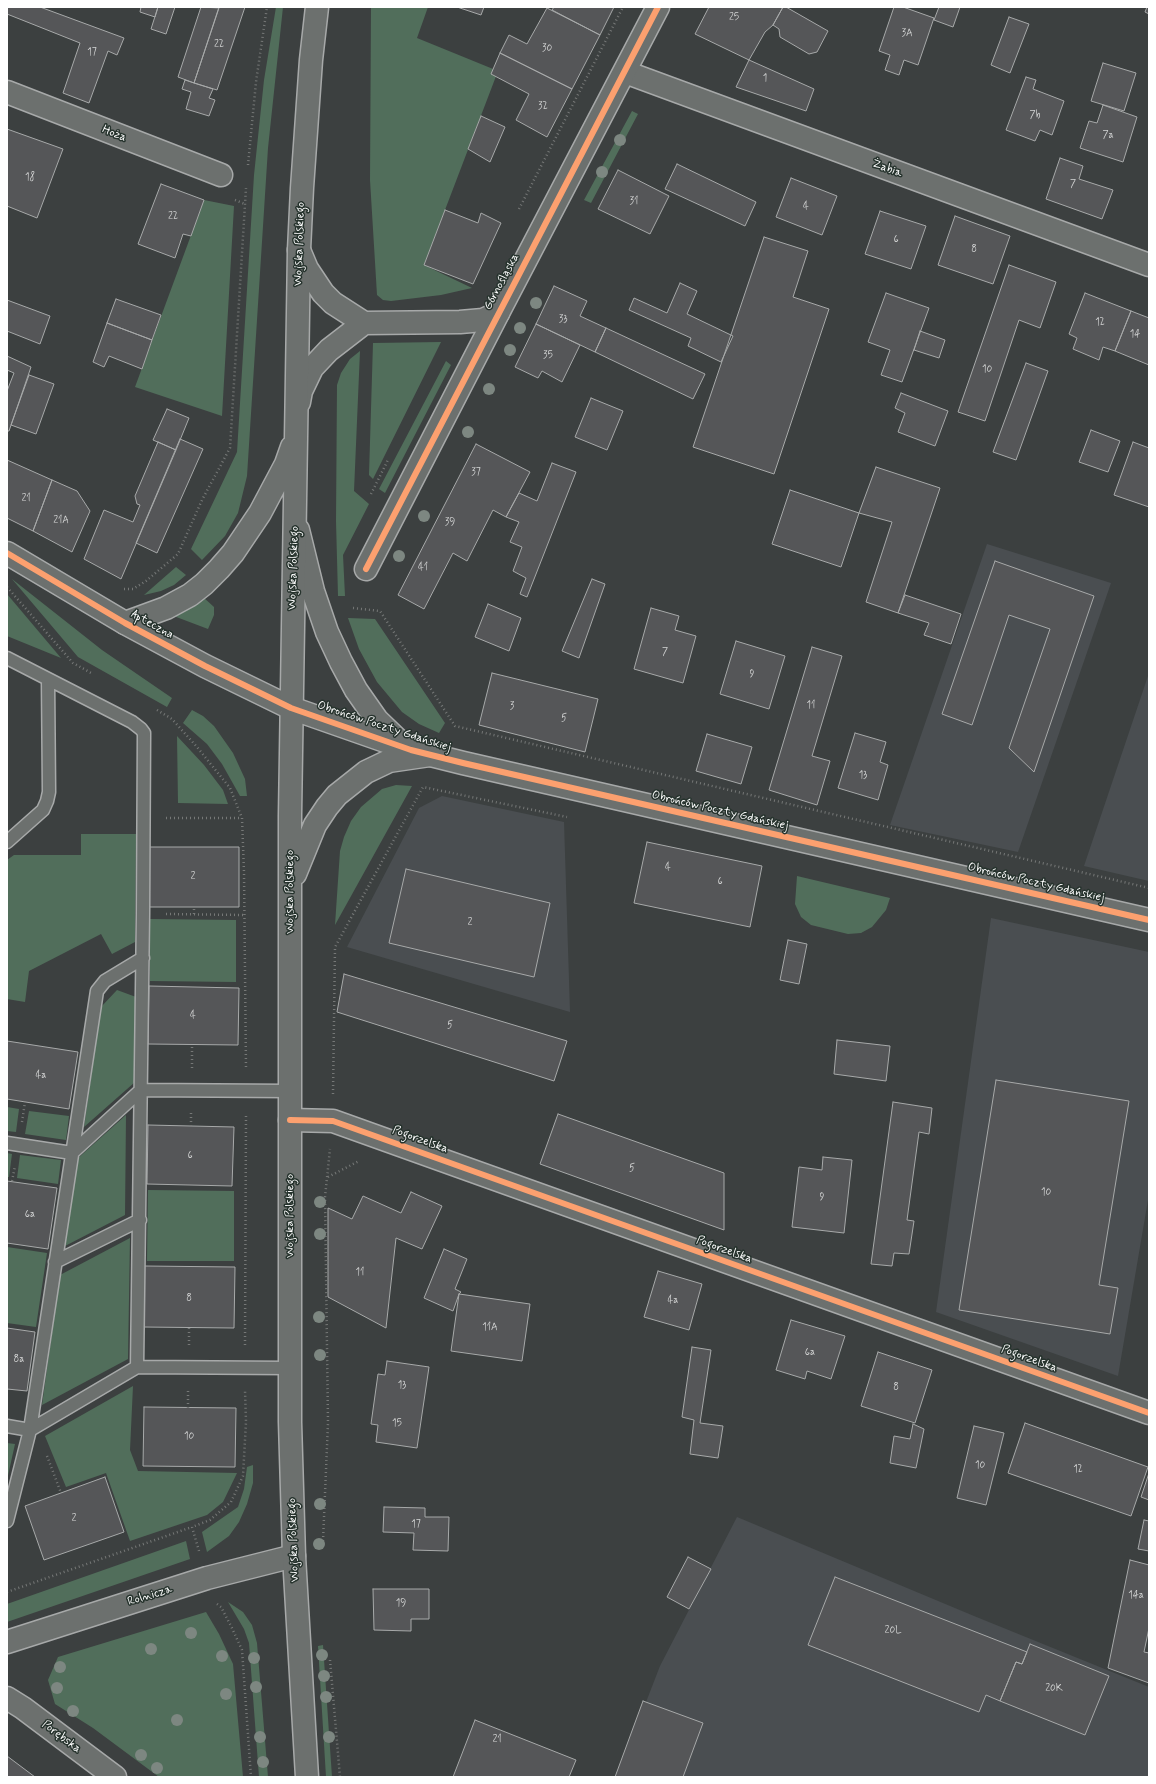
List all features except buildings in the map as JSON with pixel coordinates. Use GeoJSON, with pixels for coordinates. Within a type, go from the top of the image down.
{"type":"FeatureCollection","features":[{"type":"Feature","properties":{"kind":"street","name":"Wojska Polskiego"},"geometry":{"type":"LineString","coordinates":[[307,1777],[294,1556],[290,1422],[291,708],[296,521],[299,250],[311,60],[317,7]]}},
{"type":"Feature","properties":{"kind":"street","name":"Górnośląska"},"geometry":{"type":"LineString","coordinates":[[366,569],[658,7]]}},
{"type":"Feature","properties":{"kind":"street","name":"Żabia"},"geometry":{"type":"LineString","coordinates":[[625,72],[1149,266]]}},
{"type":"Feature","properties":{"kind":"street","name":"Hoża"},"geometry":{"type":"LineString","coordinates":[[7,92],[221,175]]}},
{"type":"Feature","properties":{"kind":"street"},"geometry":{"type":"LineString","coordinates":[[297,409],[301,391],[312,368],[329,350],[364,323],[333,303],[323,292],[307,269],[299,250]]}},
{"type":"Feature","properties":{"kind":"street","name":"Górnośląska"},"geometry":{"type":"LineString","coordinates":[[364,323],[460,322],[483,320],[498,313]]}},
{"type":"Feature","properties":{"kind":"street"},"geometry":{"type":"LineString","coordinates":[[125,623],[166,608],[190,595],[204,584],[224,564],[247,535],[260,513],[286,464],[296,436]]}},
{"type":"Feature","properties":{"kind":"street"},"geometry":{"type":"LineString","coordinates":[[296,521],[313,591],[327,632],[356,690],[377,720],[397,740],[421,752]]}},
{"type":"Feature","properties":{"kind":"street","name":"Apteczna"},"geometry":{"type":"LineString","coordinates":[[7,553],[125,623],[205,666],[291,708]]}},
{"type":"Feature","properties":{"kind":"street","name":"Obrońców Poczty Gdańskiej"},"geometry":{"type":"LineString","coordinates":[[291,708],[421,752],[1149,920]]}},
{"type":"Feature","properties":{"kind":"street"},"geometry":{"type":"LineString","coordinates":[[291,887],[296,870],[315,825],[337,795],[366,772],[389,762],[421,752]]}},
{"type":"Feature","properties":{"kind":"street","name":"Pogorzelska"},"geometry":{"type":"LineString","coordinates":[[290,1120],[333,1121],[1149,1413]]}},
{"type":"Feature","properties":{"kind":"street","name":"Rolnicza"},"geometry":{"type":"LineString","coordinates":[[7,1642],[207,1578],[294,1556]]}},
{"type":"Feature","properties":{"kind":"street","name":"Porębska"},"geometry":{"type":"LineString","coordinates":[[7,1698],[23,1708],[115,1777]]}},
{"type":"Feature","properties":{"kind":"lane"},"geometry":{"type":"LineString","coordinates":[[7,658],[132,722],[141,729],[144,740],[143,958],[137,1368]]}},
{"type":"Feature","properties":{"kind":"lane"},"geometry":{"type":"LineString","coordinates":[[7,842],[43,810],[47,801],[49,792],[48,679]]}},
{"type":"Feature","properties":{"kind":"lane"},"geometry":{"type":"LineString","coordinates":[[7,1521],[33,1428],[55,1262],[97,991],[105,981],[143,958]]}},
{"type":"Feature","properties":{"kind":"lane"},"geometry":{"type":"LineString","coordinates":[[72,1153],[141,1090],[290,1091]]}},
{"type":"Feature","properties":{"kind":"lane"},"geometry":{"type":"LineString","coordinates":[[7,1143],[72,1153]]}},
{"type":"Feature","properties":{"kind":"lane"},"geometry":{"type":"LineString","coordinates":[[55,1262],[140,1220]]}},
{"type":"Feature","properties":{"kind":"lane"},"geometry":{"type":"LineString","coordinates":[[7,1426],[33,1428],[137,1368],[290,1368]]}},
{"type":"Feature","properties":{"kind":"path"},"geometry":{"type":"LineString","coordinates":[[248,166],[256,82],[267,7]]}},
{"type":"Feature","properties":{"kind":"path"},"geometry":{"type":"LineString","coordinates":[[121,588],[133,589],[146,581],[178,554],[202,500],[230,448],[247,181]]}},
{"type":"Feature","properties":{"kind":"path"},"geometry":{"type":"LineString","coordinates":[[7,587],[73,663],[100,678]]}},
{"type":"Feature","properties":{"kind":"path"},"geometry":{"type":"LineString","coordinates":[[353,608],[380,611],[455,726],[1149,888]]}},
{"type":"Feature","properties":{"kind":"path"},"geometry":{"type":"LineString","coordinates":[[152,708],[172,719]]}},
{"type":"Feature","properties":{"kind":"path"},"geometry":{"type":"LineString","coordinates":[[323,1545],[328,1423],[325,1197],[333,1121],[335,947],[423,787]]}},
{"type":"Feature","properties":{"kind":"path"},"geometry":{"type":"LineString","coordinates":[[144,818],[242,818]]}},
{"type":"Feature","properties":{"kind":"path"},"geometry":{"type":"LineString","coordinates":[[194,907],[194,914]]}},
{"type":"Feature","properties":{"kind":"path"},"geometry":{"type":"LineString","coordinates":[[143,914],[244,915]]}},
{"type":"Feature","properties":{"kind":"path"},"geometry":{"type":"LineString","coordinates":[[33,1428],[61,1493]]}},
{"type":"Feature","properties":{"kind":"path"},"geometry":{"type":"LineString","coordinates":[[7,1592],[210,1520],[231,1502],[243,1476]]}},
{"type":"Feature","properties":{"kind":"path"},"geometry":{"type":"LineString","coordinates":[[192,1527],[214,1602],[221,1607],[242,1650],[251,1777]]}},
{"type":"Feature","properties":{"kind":"path"},"geometry":{"type":"LineString","coordinates":[[330,1653],[340,1777]]}},
{"type":"Feature","properties":{"kind":"shaded area"},"geometry":{"type":"Polygon","coordinates":[[[987,544],[1111,583],[1018,852],[890,825],[987,544]]]}},
{"type":"Feature","properties":{"kind":"shaded area"},"geometry":{"type":"Polygon","coordinates":[[[1149,673],[1149,881],[1084,866],[1149,673]]]}},
{"type":"Feature","properties":{"kind":"shaded area"},"geometry":{"type":"Polygon","coordinates":[[[442,796],[564,822],[570,1012],[347,947],[419,808],[442,796]]]}},
{"type":"Feature","properties":{"kind":"shaded area"},"geometry":{"type":"Polygon","coordinates":[[[991,918],[1149,952],[1149,1194],[1118,1376],[936,1312],[991,918]]]}},
{"type":"Feature","properties":{"kind":"shaded area"},"geometry":{"type":"Polygon","coordinates":[[[737,1517],[1149,1687],[1149,1777],[617,1777],[660,1666],[737,1517]]]}},
{"type":"Feature","properties":{"kind":"green space"},"geometry":{"type":"Polygon","coordinates":[[[276,7],[283,7],[268,148],[247,476],[238,513],[225,536],[202,560],[191,549],[237,452],[254,175],[264,80],[276,7]]]}},
{"type":"Feature","properties":{"kind":"green space"},"geometry":{"type":"Polygon","coordinates":[[[371,7],[428,7],[417,38],[498,71],[424,265],[472,288],[441,295],[391,301],[383,300],[377,295],[370,180],[371,7]]]}},
{"type":"Feature","properties":{"kind":"green space"},"geometry":{"type":"Polygon","coordinates":[[[632,111],[638,114],[591,203],[584,200],[632,111]]]}},
{"type":"Feature","properties":{"kind":"green space"},"geometry":{"type":"Polygon","coordinates":[[[204,200],[234,206],[222,416],[135,387],[204,200]]]}},
{"type":"Feature","properties":{"kind":"green space"},"geometry":{"type":"Polygon","coordinates":[[[441,342],[373,479],[369,475],[373,343],[441,342]]]}},
{"type":"Feature","properties":{"kind":"green space"},"geometry":{"type":"Polygon","coordinates":[[[360,351],[354,491],[369,504],[343,555],[345,596],[338,596],[336,521],[337,385],[341,373],[350,359],[360,351]]]}},
{"type":"Feature","properties":{"kind":"green space"},"geometry":{"type":"Polygon","coordinates":[[[446,361],[451,365],[385,493],[379,489],[446,361]]]}},
{"type":"Feature","properties":{"kind":"green space"},"geometry":{"type":"Polygon","coordinates":[[[176,567],[186,575],[174,585],[161,591],[144,595],[176,567]]]}},
{"type":"Feature","properties":{"kind":"green space"},"geometry":{"type":"Polygon","coordinates":[[[12,579],[102,650],[172,698],[167,707],[78,657],[12,579]]]}},
{"type":"Feature","properties":{"kind":"green space"},"geometry":{"type":"Polygon","coordinates":[[[7,594],[61,658],[7,636],[7,594]]]}},
{"type":"Feature","properties":{"kind":"green space"},"geometry":{"type":"Polygon","coordinates":[[[203,597],[214,607],[214,615],[208,629],[171,615],[203,597]]]}},
{"type":"Feature","properties":{"kind":"green space"},"geometry":{"type":"Polygon","coordinates":[[[348,618],[375,619],[445,723],[439,733],[419,724],[402,712],[377,682],[359,649],[348,618]]]}},
{"type":"Feature","properties":{"kind":"green space"},"geometry":{"type":"Polygon","coordinates":[[[192,710],[203,716],[214,726],[233,753],[245,779],[247,796],[240,796],[222,764],[207,744],[183,723],[192,710]]]}},
{"type":"Feature","properties":{"kind":"green space"},"geometry":{"type":"Polygon","coordinates":[[[177,736],[204,765],[223,790],[228,804],[178,803],[177,736]]]}},
{"type":"Feature","properties":{"kind":"green space"},"geometry":{"type":"Polygon","coordinates":[[[396,785],[412,786],[335,925],[340,851],[344,837],[351,821],[361,807],[382,789],[396,785]]]}},
{"type":"Feature","properties":{"kind":"green space"},"geometry":{"type":"Polygon","coordinates":[[[81,834],[136,834],[135,942],[112,954],[101,934],[29,971],[25,1002],[7,999],[7,860],[14,855],[81,855],[81,834]]]}},
{"type":"Feature","properties":{"kind":"green space"},"geometry":{"type":"Polygon","coordinates":[[[797,876],[890,898],[886,910],[872,927],[861,933],[848,934],[811,925],[801,917],[795,904],[797,876]]]}},
{"type":"Feature","properties":{"kind":"green space"},"geometry":{"type":"Polygon","coordinates":[[[150,919],[236,920],[236,982],[150,981],[150,919]]]}},
{"type":"Feature","properties":{"kind":"green space"},"geometry":{"type":"Polygon","coordinates":[[[117,990],[136,997],[135,1082],[84,1127],[101,1007],[117,990]]]}},
{"type":"Feature","properties":{"kind":"green space"},"geometry":{"type":"Polygon","coordinates":[[[7,1107],[19,1109],[16,1132],[7,1131],[7,1107]]]}},
{"type":"Feature","properties":{"kind":"green space"},"geometry":{"type":"Polygon","coordinates":[[[29,1111],[69,1116],[66,1140],[25,1134],[29,1111]]]}},
{"type":"Feature","properties":{"kind":"green space"},"geometry":{"type":"Polygon","coordinates":[[[126,1115],[125,1215],[65,1246],[77,1159],[126,1115]]]}},
{"type":"Feature","properties":{"kind":"green space"},"geometry":{"type":"Polygon","coordinates":[[[7,1153],[12,1154],[9,1177],[7,1177],[7,1153]]]}},
{"type":"Feature","properties":{"kind":"green space"},"geometry":{"type":"Polygon","coordinates":[[[20,1155],[61,1160],[58,1184],[17,1178],[20,1155]]]}},
{"type":"Feature","properties":{"kind":"green space"},"geometry":{"type":"Polygon","coordinates":[[[148,1190],[234,1191],[234,1261],[147,1261],[148,1190]]]}},
{"type":"Feature","properties":{"kind":"green space"},"geometry":{"type":"Polygon","coordinates":[[[130,1238],[128,1359],[42,1405],[60,1275],[130,1238]]]}},
{"type":"Feature","properties":{"kind":"green space"},"geometry":{"type":"Polygon","coordinates":[[[7,1247],[47,1253],[36,1327],[7,1323],[7,1247]]]}},
{"type":"Feature","properties":{"kind":"green space"},"geometry":{"type":"Polygon","coordinates":[[[133,1386],[130,1450],[138,1471],[237,1473],[223,1502],[207,1515],[130,1541],[106,1473],[66,1487],[45,1436],[133,1386]]]}},
{"type":"Feature","properties":{"kind":"green space"},"geometry":{"type":"Polygon","coordinates":[[[7,1443],[15,1444],[7,1480],[7,1443]]]}},
{"type":"Feature","properties":{"kind":"green space"},"geometry":{"type":"Polygon","coordinates":[[[253,1465],[253,1483],[247,1504],[239,1522],[229,1536],[207,1552],[202,1532],[238,1507],[244,1489],[247,1467],[253,1465]]]}},
{"type":"Feature","properties":{"kind":"green space"},"geometry":{"type":"Polygon","coordinates":[[[186,1541],[190,1559],[7,1622],[7,1604],[186,1541]]]}},
{"type":"Feature","properties":{"kind":"green space"},"geometry":{"type":"Polygon","coordinates":[[[228,1602],[243,1612],[252,1625],[257,1643],[268,1777],[259,1777],[249,1643],[244,1629],[228,1602]]]}},
{"type":"Feature","properties":{"kind":"green space"},"geometry":{"type":"Polygon","coordinates":[[[206,1612],[219,1634],[233,1664],[243,1777],[159,1777],[93,1728],[55,1704],[48,1680],[58,1657],[206,1612]]]}},
{"type":"Feature","properties":{"kind":"green space"},"geometry":{"type":"Polygon","coordinates":[[[323,1645],[332,1777],[326,1777],[318,1646],[323,1645]]]}},
{"type":"Feature","properties":{"kind":"cycle path"},"geometry":{"type":"LineString","coordinates":[[366,569],[658,7]]}},
{"type":"Feature","properties":{"kind":"cycle path"},"geometry":{"type":"LineString","coordinates":[[7,553],[125,623],[205,666],[291,708],[411,750],[1149,920]]}},
{"type":"Feature","properties":{"kind":"cycle path"},"geometry":{"type":"LineString","coordinates":[[290,1120],[333,1121],[1149,1413]]}}]}
